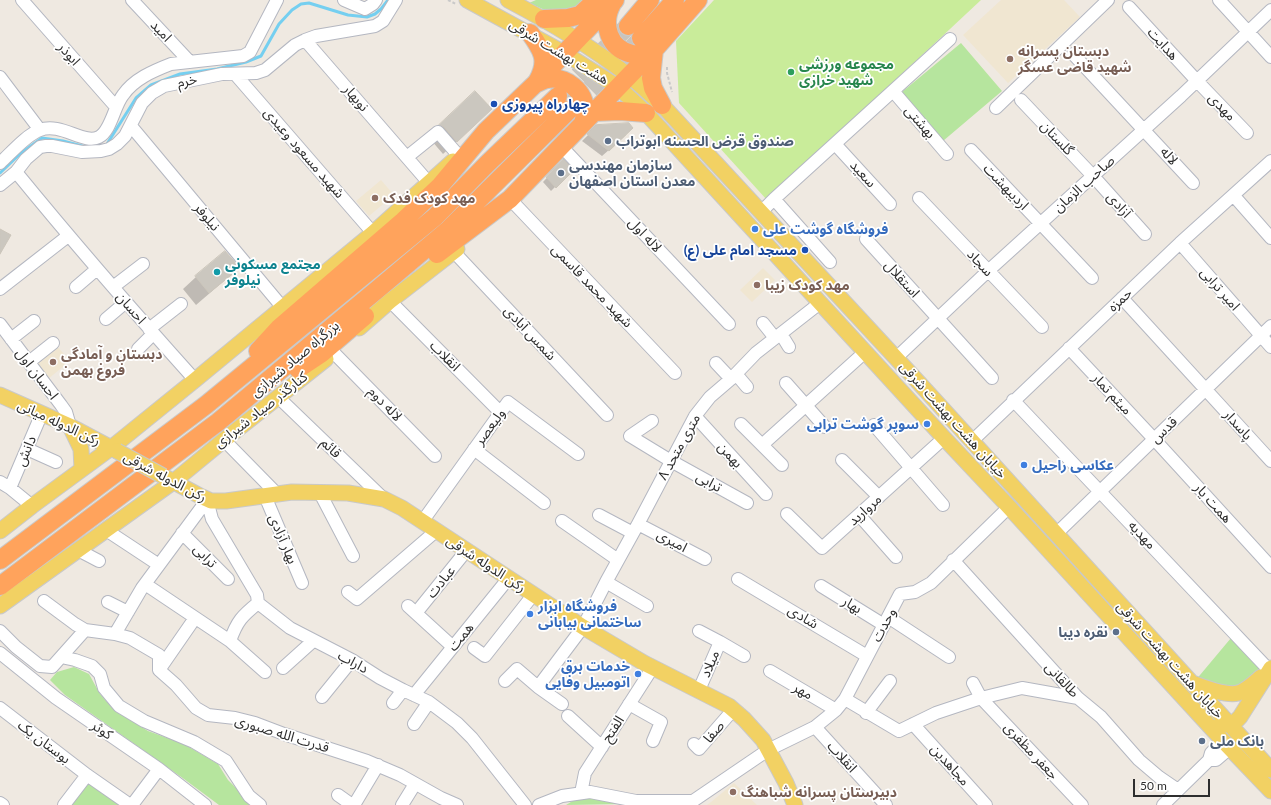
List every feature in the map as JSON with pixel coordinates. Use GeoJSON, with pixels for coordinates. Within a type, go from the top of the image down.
{"type":"FeatureCollection","features":[{"type":"Feature","properties":{"kind":"highway"},"geometry":{"type":"LineString","coordinates":[[544,19],[568,18],[580,15],[608,0]]}},
{"type":"Feature","properties":{"kind":"highway"},"geometry":{"type":"LineString","coordinates":[[608,0],[606,22],[608,33],[622,50],[633,54],[644,54],[647,44],[698,0]]}},
{"type":"Feature","properties":{"kind":"highway"},"geometry":{"type":"LineString","coordinates":[[206,405],[279,328],[403,221],[434,191],[486,131],[578,40],[608,0]]}},
{"type":"Feature","properties":{"kind":"highway"},"geometry":{"type":"LineString","coordinates":[[628,26],[650,0]]}},
{"type":"Feature","properties":{"kind":"highway"},"geometry":{"type":"LineString","coordinates":[[218,422],[322,353],[437,255],[510,199],[623,82],[675,0]]}},
{"type":"Feature","properties":{"kind":"highway"},"geometry":{"type":"LineString","coordinates":[[530,33],[538,45],[544,61],[542,72],[535,84]]}},
{"type":"Feature","properties":{"kind":"highway"},"geometry":{"type":"LineString","coordinates":[[647,44],[653,88],[668,101]]}},
{"type":"Feature","properties":{"kind":"highway"},"geometry":{"type":"LineString","coordinates":[[535,84],[546,80],[558,79],[569,82],[578,90],[584,100],[586,112],[589,117]]}},
{"type":"Feature","properties":{"kind":"highway","name":"بزرگراه صیاد شیرازی"},"geometry":{"type":"LineString","coordinates":[[0,560],[206,405],[435,216],[558,96]]}},
{"type":"Feature","properties":{"kind":"highway","name":"بزرگراه صیاد شیرازی"},"geometry":{"type":"LineString","coordinates":[[0,586],[218,422],[449,229],[570,109]]}},
{"type":"Feature","properties":{"kind":"highway"},"geometry":{"type":"LineString","coordinates":[[589,117],[620,111],[646,113]]}},
{"type":"Feature","properties":{"kind":"main road","name":"هشت بهشت شرقی"},"geometry":{"type":"LineString","coordinates":[[508,0],[544,19],[578,40],[623,82],[646,113]]}},
{"type":"Feature","properties":{"kind":"main road","name":"هشت بهشت شرقی"},"geometry":{"type":"LineString","coordinates":[[464,4],[530,33],[564,53],[623,82]]}},
{"type":"Feature","properties":{"kind":"main road","name":"خیابان هشت بهشت شرقی"},"geometry":{"type":"LineString","coordinates":[[623,82],[668,101],[762,212],[1191,682],[1235,721],[1231,741],[1271,791]]}},
{"type":"Feature","properties":{"kind":"main road","name":"خیابان هشت بهشت شرقی"},"geometry":{"type":"LineString","coordinates":[[646,113],[1205,720],[1271,770]]}},
{"type":"Feature","properties":{"kind":"main road"},"geometry":{"type":"LineString","coordinates":[[0,531],[82,469],[114,450],[373,233],[486,131]]}},
{"type":"Feature","properties":{"kind":"main road","name":"کنارگذر صیاد شیرازی"},"geometry":{"type":"LineString","coordinates":[[0,606],[106,530],[168,479],[224,440],[334,353],[359,328],[390,301],[454,252],[510,199]]}},
{"type":"Feature","properties":{"kind":"main road"},"geometry":{"type":"LineString","coordinates":[[905,396],[920,384]]}},
{"type":"Feature","properties":{"kind":"main road","name":"رکن الدوله میانی"},"geometry":{"type":"LineString","coordinates":[[0,395],[70,426],[114,450]]}},
{"type":"Feature","properties":{"kind":"main road"},"geometry":{"type":"LineString","coordinates":[[70,426],[81,449],[82,469]]}},
{"type":"Feature","properties":{"kind":"main road","name":"رکن الدوله شرقی"},"geometry":{"type":"LineString","coordinates":[[114,450],[207,500],[226,501],[292,492],[348,493],[384,499],[402,508],[583,627],[653,667],[729,706],[744,719],[763,740],[786,783],[795,805]]}},
{"type":"Feature","properties":{"kind":"main road"},"geometry":{"type":"LineString","coordinates":[[1191,682],[1203,688],[1238,693],[1252,685],[1271,670]]}},
{"type":"Feature","properties":{"kind":"main road"},"geometry":{"type":"LineString","coordinates":[[1205,720],[1217,724],[1235,721],[1271,670]]}},
{"type":"Feature","properties":{"kind":"street","name":"ابوذر"},"geometry":{"type":"LineString","coordinates":[[22,0],[116,107]]}},
{"type":"Feature","properties":{"kind":"street","name":"امید"},"geometry":{"type":"LineString","coordinates":[[132,0],[190,62]]}},
{"type":"Feature","properties":{"kind":"street","name":"خرم"},"geometry":{"type":"LineString","coordinates":[[40,130],[50,128],[61,129],[74,135],[95,139],[103,134],[116,107],[128,88],[141,79],[171,64],[234,58],[243,56],[250,52],[277,0]]}},
{"type":"Feature","properties":{"kind":"street"},"geometry":{"type":"LineString","coordinates":[[344,0],[365,9],[376,0]]}},
{"type":"Feature","properties":{"kind":"street","name":"خرم"},"geometry":{"type":"LineString","coordinates":[[0,185],[16,172],[26,159],[40,147],[52,146],[82,152],[109,149],[125,136],[142,103],[152,93],[164,86],[222,74],[256,74],[265,70],[295,44],[316,36],[375,26],[382,20],[396,0]]}},
{"type":"Feature","properties":{"kind":"street"},"geometry":{"type":"LineString","coordinates":[[996,108],[1108,0]]}},
{"type":"Feature","properties":{"kind":"street"},"geometry":{"type":"LineString","coordinates":[[1218,0],[1271,57]]}},
{"type":"Feature","properties":{"kind":"street","name":"هدایت"},"geometry":{"type":"LineString","coordinates":[[1129,7],[1197,81]]}},
{"type":"Feature","properties":{"kind":"street","name":"صاحب الزمان"},"geometry":{"type":"LineString","coordinates":[[896,358],[988,271],[1197,81],[1271,10]]}},
{"type":"Feature","properties":{"kind":"street"},"geometry":{"type":"LineString","coordinates":[[762,212],[774,199],[950,39]]}},
{"type":"Feature","properties":{"kind":"street","name":"نوبهار"},"geometry":{"type":"LineString","coordinates":[[306,40],[429,183]]}},
{"type":"Feature","properties":{"kind":"street","name":"لاله"},"geometry":{"type":"LineString","coordinates":[[1073,54],[1193,183]]}},
{"type":"Feature","properties":{"kind":"street","name":"شهید مسعود وعیدی"},"geometry":{"type":"LineString","coordinates":[[235,74],[373,233]]}},
{"type":"Feature","properties":{"kind":"street"},"geometry":{"type":"LineString","coordinates":[[0,77],[40,130],[2,157]]}},
{"type":"Feature","properties":{"kind":"street","name":"مهدی"},"geometry":{"type":"LineString","coordinates":[[1197,81],[1247,133]]}},
{"type":"Feature","properties":{"kind":"street","name":"بهشتی"},"geometry":{"type":"LineString","coordinates":[[893,91],[947,154]]}},
{"type":"Feature","properties":{"kind":"street","name":"گلستان"},"geometry":{"type":"LineString","coordinates":[[1021,100],[1093,176]]}},
{"type":"Feature","properties":{"kind":"street","name":"نیلوفر"},"geometry":{"type":"LineString","coordinates":[[131,126],[283,308]]}},
{"type":"Feature","properties":{"kind":"street"},"geometry":{"type":"LineString","coordinates":[[407,157],[438,132],[459,156]]}},
{"type":"Feature","properties":{"kind":"street","name":"سعید"},"geometry":{"type":"LineString","coordinates":[[835,144],[890,204]]}},
{"type":"Feature","properties":{"kind":"street","name":"لاله اول"},"geometry":{"type":"LineString","coordinates":[[561,146],[729,324]]}},
{"type":"Feature","properties":{"kind":"street","name":"اردیبهشت"},"geometry":{"type":"LineString","coordinates":[[971,150],[1092,278]]}},
{"type":"Feature","properties":{"kind":"street","name":"حمزه"},"geometry":{"type":"LineString","coordinates":[[972,441],[1013,400],[1180,243],[1234,196],[1271,161]]}},
{"type":"Feature","properties":{"kind":"street","name":"احسان"},"geometry":{"type":"LineString","coordinates":[[16,172],[68,236],[196,380]]}},
{"type":"Feature","properties":{"kind":"street","name":"آزادی"},"geometry":{"type":"LineString","coordinates":[[1093,176],[1145,234]]}},
{"type":"Feature","properties":{"kind":"street"},"geometry":{"type":"LineString","coordinates":[[1234,196],[1271,238]]}},
{"type":"Feature","properties":{"kind":"street","name":"سجاد"},"geometry":{"type":"LineString","coordinates":[[919,198],[1042,327]]}},
{"type":"Feature","properties":{"kind":"street","name":"شهید محمد قاسمی"},"geometry":{"type":"LineString","coordinates":[[510,199],[675,373]]}},
{"type":"Feature","properties":{"kind":"street"},"geometry":{"type":"LineString","coordinates":[[774,199],[830,262]]}},
{"type":"Feature","properties":{"kind":"street"},"geometry":{"type":"LineString","coordinates":[[0,289],[68,236]]}},
{"type":"Feature","properties":{"kind":"street","name":"استقلال"},"geometry":{"type":"LineString","coordinates":[[866,239],[992,378]]}},
{"type":"Feature","properties":{"kind":"street","name":"امیر ترابی"},"geometry":{"type":"LineString","coordinates":[[1180,243],[1271,347]]}},
{"type":"Feature","properties":{"kind":"street","name":"شمس آبادی"},"geometry":{"type":"LineString","coordinates":[[454,252],[607,415]]}},
{"type":"Feature","properties":{"kind":"street"},"geometry":{"type":"LineString","coordinates":[[113,287],[143,264]]}},
{"type":"Feature","properties":{"kind":"street"},"geometry":{"type":"LineString","coordinates":[[76,287],[97,269]]}},
{"type":"Feature","properties":{"kind":"street","name":"پاسدار"},"geometry":{"type":"LineString","coordinates":[[1122,298],[1271,461]]}},
{"type":"Feature","properties":{"kind":"street","name":"انقلاب"},"geometry":{"type":"LineString","coordinates":[[390,301],[500,412]]}},
{"type":"Feature","properties":{"kind":"street"},"geometry":{"type":"LineString","coordinates":[[106,319],[126,302]]}},
{"type":"Feature","properties":{"kind":"street","name":"۸ متری متحد"},"geometry":{"type":"LineString","coordinates":[[538,687],[583,627],[694,416],[710,397],[733,377],[756,353],[820,303]]}},
{"type":"Feature","properties":{"kind":"street"},"geometry":{"type":"LineString","coordinates":[[138,350],[151,331],[181,304]]}},
{"type":"Feature","properties":{"kind":"street"},"geometry":{"type":"LineString","coordinates":[[11,339],[34,321]]}},
{"type":"Feature","properties":{"kind":"street"},"geometry":{"type":"LineString","coordinates":[[763,323],[788,347]]}},
{"type":"Feature","properties":{"kind":"street","name":"احسان اول"},"geometry":{"type":"LineString","coordinates":[[0,324],[66,412],[70,426]]}},
{"type":"Feature","properties":{"kind":"street","name":"قدس"},"geometry":{"type":"LineString","coordinates":[[1056,534],[1271,326]]}},
{"type":"Feature","properties":{"kind":"street"},"geometry":{"type":"LineString","coordinates":[[29,362],[53,343]]}},
{"type":"Feature","properties":{"kind":"street","name":"میثم تمار"},"geometry":{"type":"LineString","coordinates":[[1069,348],[1154,439]]}},
{"type":"Feature","properties":{"kind":"street"},"geometry":{"type":"LineString","coordinates":[[762,445],[865,352]]}},
{"type":"Feature","properties":{"kind":"street","name":"لاله دوم"},"geometry":{"type":"LineString","coordinates":[[334,353],[435,456]]}},
{"type":"Feature","properties":{"kind":"street"},"geometry":{"type":"LineString","coordinates":[[716,363],[747,387]]}},
{"type":"Feature","properties":{"kind":"street"},"geometry":{"type":"LineString","coordinates":[[786,383],[825,428]]}},
{"type":"Feature","properties":{"kind":"street","name":"قائم"},"geometry":{"type":"LineString","coordinates":[[278,396],[384,499]]}},
{"type":"Feature","properties":{"kind":"street","name":"مهدیه"},"geometry":{"type":"LineString","coordinates":[[1013,400],[1271,670]]}},
{"type":"Feature","properties":{"kind":"street","name":"ولیعصر"},"geometry":{"type":"LineString","coordinates":[[422,522],[508,402],[578,454]]}},
{"type":"Feature","properties":{"kind":"street","name":"دانش"},"geometry":{"type":"LineString","coordinates":[[32,506],[5,485],[27,448],[42,413]]}},
{"type":"Feature","properties":{"kind":"street","name":"بهمن"},"geometry":{"type":"LineString","coordinates":[[694,416],[766,494]]}},
{"type":"Feature","properties":{"kind":"street","name":"ترابی"},"geometry":{"type":"LineString","coordinates":[[652,421],[630,436],[671,461],[747,502]]}},
{"type":"Feature","properties":{"kind":"street"},"geometry":{"type":"LineString","coordinates":[[741,424],[782,465]]}},
{"type":"Feature","properties":{"kind":"street"},"geometry":{"type":"LineString","coordinates":[[874,425],[943,505]]}},
{"type":"Feature","properties":{"kind":"street","name":"مروارید"},"geometry":{"type":"LineString","coordinates":[[787,514],[822,548],[944,438]]}},
{"type":"Feature","properties":{"kind":"street","name":"همت یار"},"geometry":{"type":"LineString","coordinates":[[1154,439],[1271,567]]}},
{"type":"Feature","properties":{"kind":"street"},"geometry":{"type":"LineString","coordinates":[[224,440],[271,495]]}},
{"type":"Feature","properties":{"kind":"street"},"geometry":{"type":"LineString","coordinates":[[27,448],[56,462]]}},
{"type":"Feature","properties":{"kind":"street"},"geometry":{"type":"LineString","coordinates":[[474,449],[544,503]]}},
{"type":"Feature","properties":{"kind":"street"},"geometry":{"type":"LineString","coordinates":[[842,460],[879,497]]}},
{"type":"Feature","properties":{"kind":"street"},"geometry":{"type":"LineString","coordinates":[[320,492],[353,556]]}},
{"type":"Feature","properties":{"kind":"street","name":"بهار آزادی"},"geometry":{"type":"LineString","coordinates":[[271,495],[302,583]]}},
{"type":"Feature","properties":{"kind":"street"},"geometry":{"type":"LineString","coordinates":[[115,634],[144,584],[207,500]]}},
{"type":"Feature","properties":{"kind":"street"},"geometry":{"type":"LineString","coordinates":[[207,500],[212,519],[257,595],[258,603],[241,617],[233,631],[230,641]]}},
{"type":"Feature","properties":{"kind":"street","name":"وحدت"},"geometry":{"type":"LineString","coordinates":[[768,750],[815,727],[836,710],[845,699],[900,594],[915,592],[930,583],[1009,507]]}},
{"type":"Feature","properties":{"kind":"street","name":"امیری"},"geometry":{"type":"LineString","coordinates":[[599,515],[636,528],[705,559]]}},
{"type":"Feature","properties":{"kind":"street"},"geometry":{"type":"LineString","coordinates":[[859,515],[896,557]]}},
{"type":"Feature","properties":{"kind":"street"},"geometry":{"type":"LineString","coordinates":[[562,521],[618,560]]}},
{"type":"Feature","properties":{"kind":"street"},"geometry":{"type":"LineString","coordinates":[[106,530],[159,565]]}},
{"type":"Feature","properties":{"kind":"street"},"geometry":{"type":"LineString","coordinates":[[348,592],[357,599],[436,531]]}},
{"type":"Feature","properties":{"kind":"street","name":"ترابی"},"geometry":{"type":"LineString","coordinates":[[182,533],[228,580]]}},
{"type":"Feature","properties":{"kind":"street"},"geometry":{"type":"LineString","coordinates":[[78,550],[99,561]]}},
{"type":"Feature","properties":{"kind":"street","name":"عبادت"},"geometry":{"type":"LineString","coordinates":[[453,647],[412,610],[466,551]]}},
{"type":"Feature","properties":{"kind":"street","name":"طالقانی"},"geometry":{"type":"LineString","coordinates":[[953,560],[1078,698],[1100,717],[1139,760],[1159,777],[1177,797]]}},
{"type":"Feature","properties":{"kind":"street","name":"همت"},"geometry":{"type":"LineString","coordinates":[[393,703],[408,692],[453,647],[508,579]]}},
{"type":"Feature","properties":{"kind":"street","name":"شادی"},"geometry":{"type":"LineString","coordinates":[[738,579],[867,656]]}},
{"type":"Feature","properties":{"kind":"street"},"geometry":{"type":"LineString","coordinates":[[606,582],[647,606]]}},
{"type":"Feature","properties":{"kind":"street"},"geometry":{"type":"LineString","coordinates":[[144,584],[230,641],[265,672]]}},
{"type":"Feature","properties":{"kind":"street","name":"بهار"},"geometry":{"type":"LineString","coordinates":[[821,586],[949,657]]}},
{"type":"Feature","properties":{"kind":"street"},"geometry":{"type":"LineString","coordinates":[[474,648],[484,656],[533,595]]}},
{"type":"Feature","properties":{"kind":"street"},"geometry":{"type":"LineString","coordinates":[[44,601],[85,630],[115,634],[130,638],[159,655],[160,670]]}},
{"type":"Feature","properties":{"kind":"street"},"geometry":{"type":"LineString","coordinates":[[108,602],[128,612]]}},
{"type":"Feature","properties":{"kind":"street","name":"داراب"},"geometry":{"type":"LineString","coordinates":[[258,603],[290,628],[352,660],[380,678],[429,702],[472,738],[525,805]]}},
{"type":"Feature","properties":{"kind":"street"},"geometry":{"type":"LineString","coordinates":[[160,670],[195,618]]}},
{"type":"Feature","properties":{"kind":"street"},"geometry":{"type":"LineString","coordinates":[[0,631],[16,647],[40,666],[52,667],[85,630]]}},
{"type":"Feature","properties":{"kind":"street"},"geometry":{"type":"LineString","coordinates":[[699,631],[720,642]]}},
{"type":"Feature","properties":{"kind":"street"},"geometry":{"type":"LineString","coordinates":[[283,668],[313,641]]}},
{"type":"Feature","properties":{"kind":"street","name":"میلاد"},"geometry":{"type":"LineString","coordinates":[[699,690],[720,642],[744,656]]}},
{"type":"Feature","properties":{"kind":"street","name":"کوثر"},"geometry":{"type":"LineString","coordinates":[[0,653],[56,698],[159,769],[205,805]]}},
{"type":"Feature","properties":{"kind":"street"},"geometry":{"type":"LineString","coordinates":[[61,657],[92,666],[100,674],[104,688],[119,706],[144,721],[194,742],[226,762],[250,796],[260,805]]}},
{"type":"Feature","properties":{"kind":"street"},"geometry":{"type":"LineString","coordinates":[[322,697],[352,660]]}},
{"type":"Feature","properties":{"kind":"street","name":"الفتح"},"geometry":{"type":"LineString","coordinates":[[581,793],[585,773],[653,667]]}},
{"type":"Feature","properties":{"kind":"street"},"geometry":{"type":"LineString","coordinates":[[505,681],[517,669],[538,687],[562,704]]}},
{"type":"Feature","properties":{"kind":"street","name":"قدرت الله صبوری"},"geometry":{"type":"LineString","coordinates":[[160,670],[176,685],[196,708],[208,715],[235,718],[255,723],[284,734],[367,760],[457,805]]}},
{"type":"Feature","properties":{"kind":"street","name":"مهر"},"geometry":{"type":"LineString","coordinates":[[770,672],[836,710]]}},
{"type":"Feature","properties":{"kind":"street"},"geometry":{"type":"LineString","coordinates":[[866,713],[890,681]]}},
{"type":"Feature","properties":{"kind":"street","name":"جعفر مظفری"},"geometry":{"type":"LineString","coordinates":[[973,683],[981,698],[1082,805]]}},
{"type":"Feature","properties":{"kind":"street"},"geometry":{"type":"LineString","coordinates":[[845,699],[866,713],[899,731],[936,713],[981,698],[1022,688],[1078,698]]}},
{"type":"Feature","properties":{"kind":"street"},"geometry":{"type":"LineString","coordinates":[[414,724],[429,702]]}},
{"type":"Feature","properties":{"kind":"street"},"geometry":{"type":"LineString","coordinates":[[629,704],[661,722],[653,741]]}},
{"type":"Feature","properties":{"kind":"street","name":"بوستان یک"},"geometry":{"type":"LineString","coordinates":[[0,708],[87,775],[131,805]]}},
{"type":"Feature","properties":{"kind":"street","name":"صفا"},"geometry":{"type":"LineString","coordinates":[[694,744],[699,749],[733,710]]}},
{"type":"Feature","properties":{"kind":"street"},"geometry":{"type":"LineString","coordinates":[[568,716],[602,747]]}},
{"type":"Feature","properties":{"kind":"street","name":"مجاهدین"},"geometry":{"type":"LineString","coordinates":[[914,724],[986,805]]}},
{"type":"Feature","properties":{"kind":"street","name":"انقلاب"},"geometry":{"type":"LineString","coordinates":[[815,727],[886,805]]}},
{"type":"Feature","properties":{"kind":"street"},"geometry":{"type":"LineString","coordinates":[[1163,805],[1177,797],[1209,760],[1211,753],[1231,741]]}},
{"type":"Feature","properties":{"kind":"street"},"geometry":{"type":"LineString","coordinates":[[540,805],[562,796],[590,792],[645,803],[693,801],[768,750]]}},
{"type":"Feature","properties":{"kind":"street"},"geometry":{"type":"LineString","coordinates":[[338,795],[353,805],[378,765]]}},
{"type":"Feature","properties":{"kind":"street"},"geometry":{"type":"LineString","coordinates":[[131,805],[159,769]]}},
{"type":"Feature","properties":{"kind":"street"},"geometry":{"type":"LineString","coordinates":[[64,805],[87,775]]}},
{"type":"Feature","properties":{"kind":"street"},"geometry":{"type":"LineString","coordinates":[[402,805],[415,784]]}},
{"type":"Feature","properties":{"kind":"path"},"geometry":{"type":"LineString","coordinates":[[448,0],[464,4]]}},
{"type":"Feature","properties":{"kind":"path"},"geometry":{"type":"LineString","coordinates":[[667,64],[668,101]]}},
{"type":"Feature","properties":{"kind":"shaded area","name":"دبستان پسرانه شهید قاضی عسگر"},"geometry":{"type":"Polygon","coordinates":[[[1001,0],[1064,0],[1080,17],[1008,83],[963,35],[1001,0]]]}},
{"type":"Feature","properties":{"kind":"shaded area","name":"مهد کودک فدک"},"geometry":{"type":"Polygon","coordinates":[[[381,180],[394,195],[369,216],[356,201],[381,180]]]}},
{"type":"Feature","properties":{"kind":"shaded area","name":"مهد کودک زیبا"},"geometry":{"type":"Polygon","coordinates":[[[763,268],[775,280],[752,302],[740,290],[763,268]]]}},
{"type":"Feature","properties":{"kind":"shaded area","name":"دبستان و آمادگی فروغ بهمن"},"geometry":{"type":"Polygon","coordinates":[[[57,346],[70,361],[48,379],[35,363],[57,346]]]}},
{"type":"Feature","properties":{"kind":"shaded area","name":"دبیرستان پسرانه شباهنگ"},"geometry":{"type":"Polygon","coordinates":[[[734,783],[757,805],[707,805],[711,802],[734,783]]]}},
{"type":"Feature","properties":{"kind":"green space"},"geometry":{"type":"Polygon","coordinates":[[[536,0],[592,0],[580,11],[554,14],[529,3],[536,0]]]}},
{"type":"Feature","properties":{"kind":"green space","name":"مجموعه ورزشی شهید خرازی"},"geometry":{"type":"Polygon","coordinates":[[[714,0],[981,0],[767,200],[679,103],[676,41],[714,0]]]}},
{"type":"Feature","properties":{"kind":"green space"},"geometry":{"type":"Polygon","coordinates":[[[961,43],[1002,91],[943,141],[902,92],[961,43]]]}},
{"type":"Feature","properties":{"kind":"green space"},"geometry":{"type":"Polygon","coordinates":[[[1231,638],[1263,670],[1237,689],[1195,681],[1231,638]]]}},
{"type":"Feature","properties":{"kind":"green space"},"geometry":{"type":"Polygon","coordinates":[[[74,667],[89,674],[100,694],[114,710],[148,731],[184,744],[218,764],[228,780],[253,805],[219,805],[65,695],[50,680],[57,672],[74,667]]]}},
{"type":"Feature","properties":{"kind":"green space"},"geometry":{"type":"Polygon","coordinates":[[[88,779],[124,805],[68,805],[88,779]]]}},
{"type":"Feature","properties":{"kind":"green space"},"geometry":{"type":"Polygon","coordinates":[[[579,797],[596,797],[625,804],[566,805],[579,797]]]}},
{"type":"Feature","properties":{"kind":"building"},"geometry":{"type":"Polygon","coordinates":[[[475,91],[492,109],[457,142],[444,127],[439,125],[475,91]]]}},
{"type":"Feature","properties":{"kind":"building","name":"صندوق قرض الحسنه ابوتراب"},"geometry":{"type":"Polygon","coordinates":[[[629,123],[633,128],[609,151],[587,134],[596,125],[629,123]]]}},
{"type":"Feature","properties":{"kind":"building","name":"سازمان مهندسی معدن استان اصفهان"},"geometry":{"type":"Polygon","coordinates":[[[563,159],[574,170],[556,188],[546,177],[563,159]]]}},
{"type":"Feature","properties":{"kind":"building"},"geometry":{"type":"Polygon","coordinates":[[[0,229],[11,235],[0,254],[0,229]]]}},
{"type":"Feature","properties":{"kind":"building","name":"مجتمع مسکونی نیلوفر"},"geometry":{"type":"Polygon","coordinates":[[[225,251],[240,268],[209,293],[195,276],[225,251]]]}},
{"type":"Feature","properties":{"kind":"waterway"},"geometry":{"type":"LineString","coordinates":[[107,144],[136,98],[151,85],[180,74],[217,69],[246,62],[261,56],[279,24],[292,10],[301,4],[309,3],[348,15],[367,17],[375,14],[388,0]]}},
{"type":"Feature","properties":{"kind":"waterway"},"geometry":{"type":"LineString","coordinates":[[0,173],[21,153],[42,138],[63,141],[86,147]]}},
{"type":"Feature","properties":{"kind":"tunnel"},"geometry":{"type":"LineString","coordinates":[[559,95],[628,26]]}},
{"type":"Feature","properties":{"kind":"tunnel"},"geometry":{"type":"LineString","coordinates":[[571,108],[638,42]]}},
{"type":"Feature","properties":{"kind":"place","name":"دبستان پسرانه شهید قاضی عسگر"},"geometry":{"type":"Point","coordinates":[1010,59]}},
{"type":"Feature","properties":{"kind":"place","name":"مجموعه ورزشی شهید خرازی"},"geometry":{"type":"Point","coordinates":[791,72]}},
{"type":"Feature","properties":{"kind":"place","name":"چهارراه پیروزی"},"geometry":{"type":"Point","coordinates":[494,104]}},
{"type":"Feature","properties":{"kind":"place","name":"صندوق قرض الحسنه ابوتراب"},"geometry":{"type":"Point","coordinates":[608,141]}},
{"type":"Feature","properties":{"kind":"place","name":"سازمان مهندسی معدن استان اصفهان"},"geometry":{"type":"Point","coordinates":[561,173]}},
{"type":"Feature","properties":{"kind":"place","name":"مهد کودک فدک"},"geometry":{"type":"Point","coordinates":[375,198]}},
{"type":"Feature","properties":{"kind":"place","name":"فروشگاه گوشت علی"},"geometry":{"type":"Point","coordinates":[755,229]}},
{"type":"Feature","properties":{"kind":"place","name":"مسجد امام علی (ع)"},"geometry":{"type":"Point","coordinates":[805,250]}},
{"type":"Feature","properties":{"kind":"place","name":"مجتمع مسکونی نیلوفر"},"geometry":{"type":"Point","coordinates":[217,272]}},
{"type":"Feature","properties":{"kind":"place","name":"مهد کودک زیبا"},"geometry":{"type":"Point","coordinates":[757,285]}},
{"type":"Feature","properties":{"kind":"place","name":"دبستان و آمادگی فروغ بهمن"},"geometry":{"type":"Point","coordinates":[53,362]}},
{"type":"Feature","properties":{"kind":"place","name":"سوپر گوشت ترابی"},"geometry":{"type":"Point","coordinates":[927,424]}},
{"type":"Feature","properties":{"kind":"place","name":"عکاسی راحیل"},"geometry":{"type":"Point","coordinates":[1024,465]}},
{"type":"Feature","properties":{"kind":"place","name":"فروشگاه ابزار ساختمانی بیابانی"},"geometry":{"type":"Point","coordinates":[530,614]}},
{"type":"Feature","properties":{"kind":"place","name":"نقره دیبا"},"geometry":{"type":"Point","coordinates":[1116,632]}},
{"type":"Feature","properties":{"kind":"place","name":"خدمات برق اتومبیل وفایی"},"geometry":{"type":"Point","coordinates":[638,674]}},
{"type":"Feature","properties":{"kind":"place","name":"بانک ملی"},"geometry":{"type":"Point","coordinates":[1202,741]}},
{"type":"Feature","properties":{"kind":"place","name":"دبیرستان پسرانه شباهنگ"},"geometry":{"type":"Point","coordinates":[733,792]}}]}
